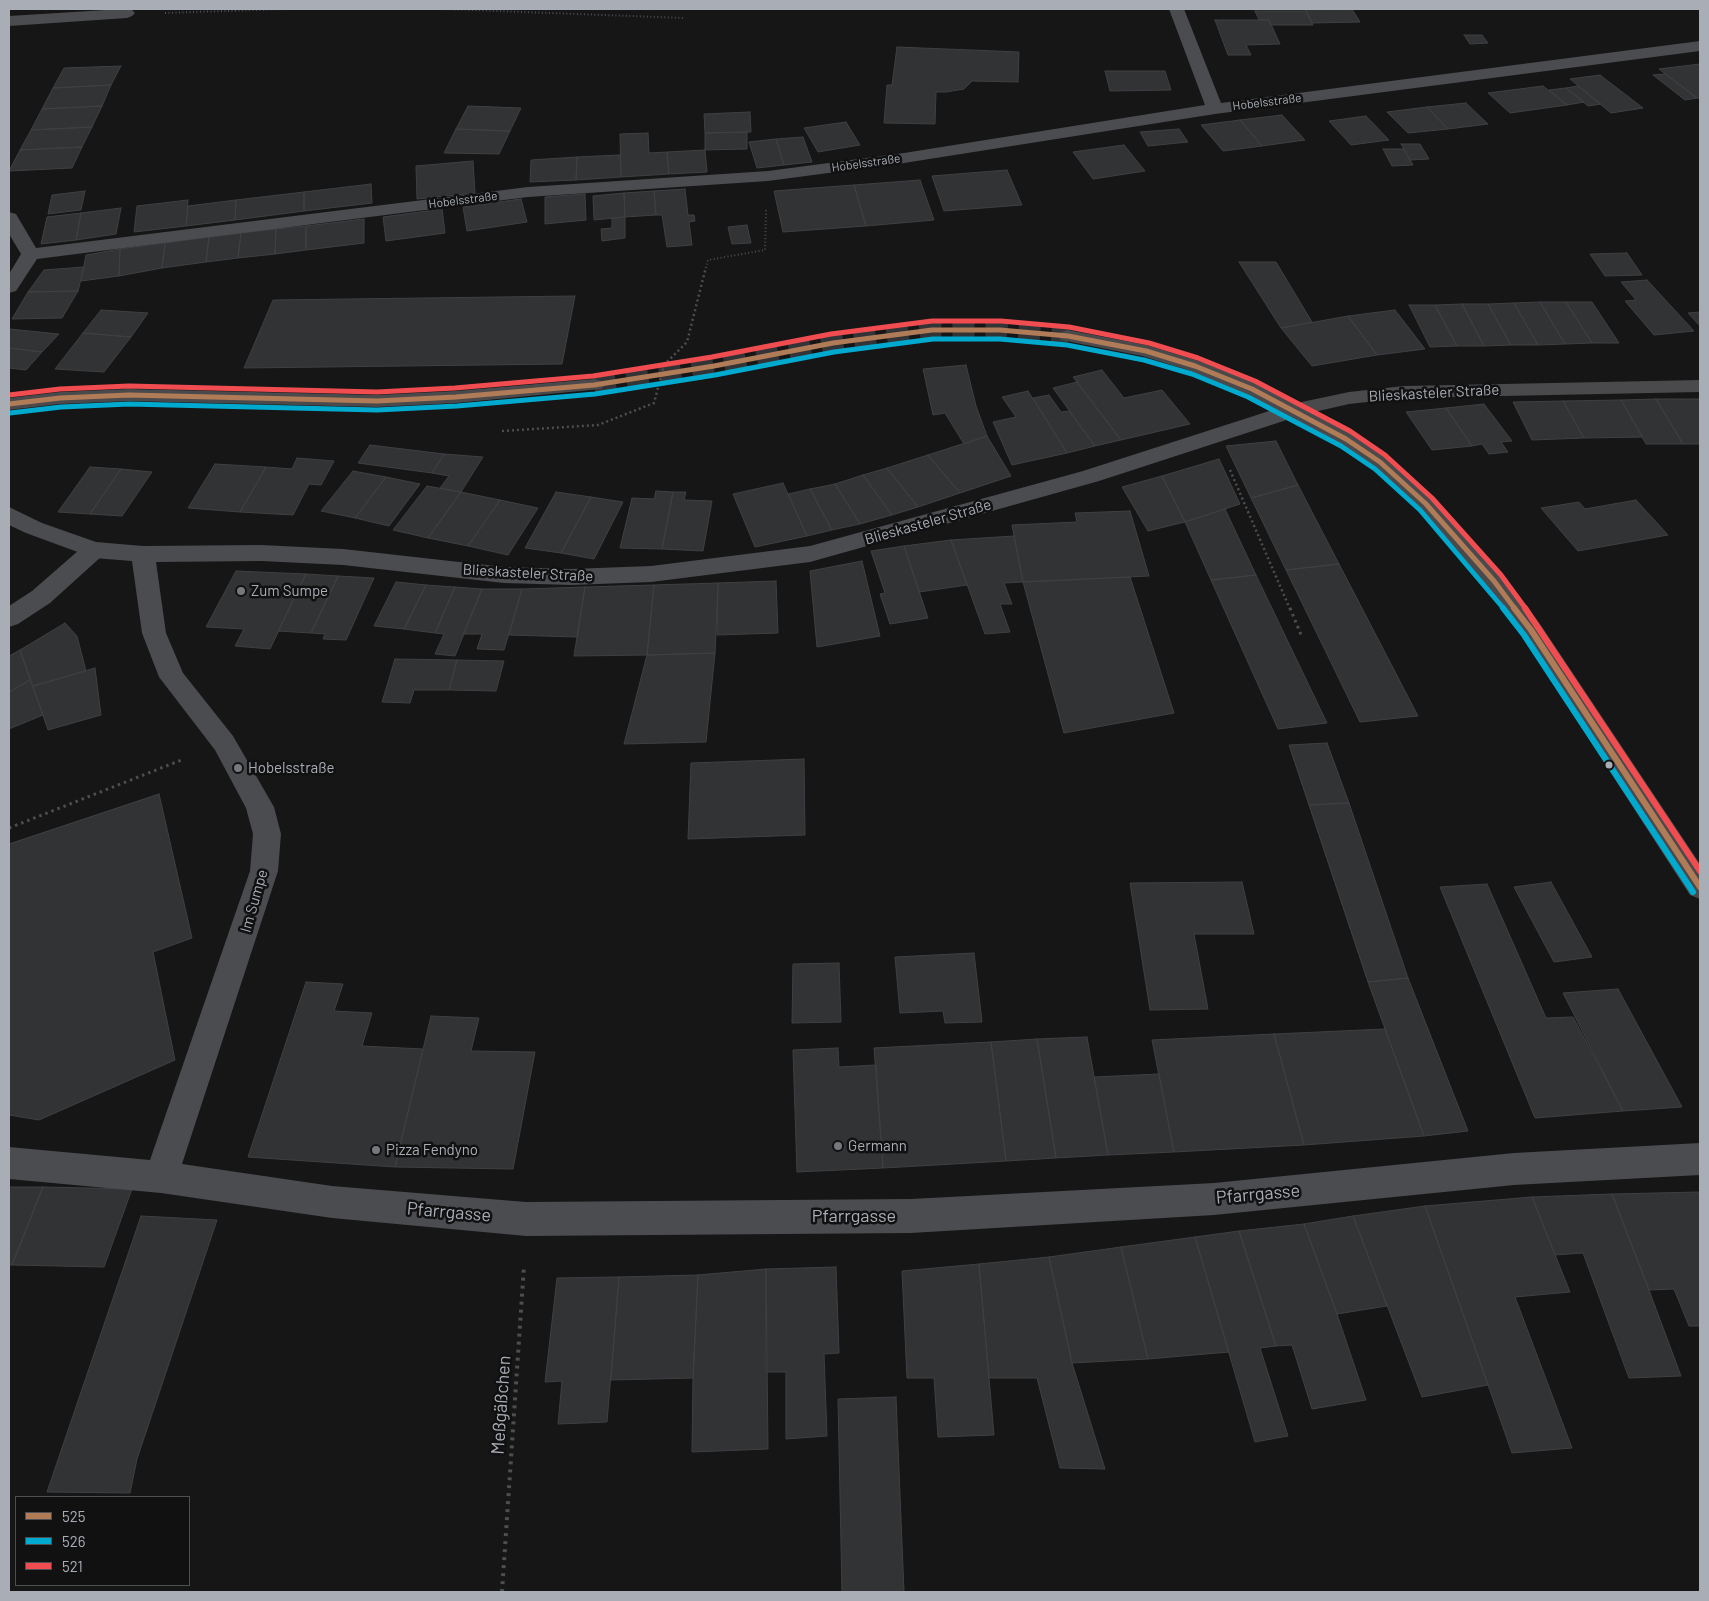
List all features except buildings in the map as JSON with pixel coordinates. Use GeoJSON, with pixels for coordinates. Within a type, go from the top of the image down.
{"type":"FeatureCollection","features":[{"type":"Feature","properties":{"kind":"main road"},"geometry":{"type":"LineString","coordinates":[[1068,336],[1146,351],[1195,366],[1252,389],[1346,439],[1380,462],[1426,504],[1494,581],[1531,630],[1700,888]]}},
{"type":"Feature","properties":{"kind":"main road"},"geometry":{"type":"LineString","coordinates":[[9,404],[60,398],[129,395],[377,401],[456,397],[594,385]]}},
{"type":"Feature","properties":{"kind":"main road","name":"Blieskasteler Straße"},"geometry":{"type":"LineString","coordinates":[[1294,410],[1349,398],[1404,392],[1700,386]]}},
{"type":"Feature","properties":{"kind":"street"},"geometry":{"type":"LineString","coordinates":[[1176,9],[1215,109]]}},
{"type":"Feature","properties":{"kind":"street"},"geometry":{"type":"LineString","coordinates":[[9,21],[127,13]]}},
{"type":"Feature","properties":{"kind":"street","name":"Hobelsstraße"},"geometry":{"type":"LineString","coordinates":[[30,254],[528,192],[768,176],[904,158],[1215,109],[1700,46]]}},
{"type":"Feature","properties":{"kind":"street"},"geometry":{"type":"LineString","coordinates":[[9,218],[30,254],[22,270],[9,287]]}},
{"type":"Feature","properties":{"kind":"street","name":"Blieskasteler Straße"},"geometry":{"type":"LineString","coordinates":[[9,515],[34,528],[94,550],[143,554],[261,553],[334,556],[504,575],[571,577],[651,574],[730,566],[810,554],[1091,476],[1294,410]]}},
{"type":"Feature","properties":{"kind":"street"},"geometry":{"type":"LineString","coordinates":[[9,618],[41,597],[94,550]]}},
{"type":"Feature","properties":{"kind":"street","name":"Im Sumpe"},"geometry":{"type":"LineString","coordinates":[[143,554],[154,633],[172,677],[224,743],[260,807],[266,834],[264,871],[161,1177]]}},
{"type":"Feature","properties":{"kind":"street","name":"Pfarrgasse"},"geometry":{"type":"LineString","coordinates":[[9,1163],[161,1177],[332,1202],[526,1219],[911,1216],[1214,1199],[1514,1169],[1700,1159]]}},
{"type":"Feature","properties":{"kind":"path"},"geometry":{"type":"LineString","coordinates":[[127,13],[286,9]]}},
{"type":"Feature","properties":{"kind":"path"},"geometry":{"type":"LineString","coordinates":[[444,9],[684,18]]}},
{"type":"Feature","properties":{"kind":"path"},"geometry":{"type":"LineString","coordinates":[[708,260],[765,250],[768,176]]}},
{"type":"Feature","properties":{"kind":"path"},"geometry":{"type":"LineString","coordinates":[[1214,435],[1302,637]]}},
{"type":"Feature","properties":{"kind":"path"},"geometry":{"type":"LineString","coordinates":[[9,828],[224,743]]}},
{"type":"Feature","properties":{"kind":"path","name":"Meßgäßchen"},"geometry":{"type":"LineString","coordinates":[[502,1592],[526,1219]]}},
{"type":"Feature","properties":{"kind":"tunnel"},"geometry":{"type":"LineString","coordinates":[[594,385],[714,366],[833,343],[932,330],[1000,330],[1068,336]]}},
{"type":"Feature","properties":{"kind":"transit line","name":"521"},"geometry":{"type":"LineString","coordinates":[[9,395],[60,389],[129,386],[377,392],[455,388],[593,376],[712,357],[831,334],[932,321],[1001,321],[1069,327],[1149,343],[1198,358],[1255,381],[1298,402],[1350,431],[1385,455],[1432,498],[1501,575],[1538,625],[1700,871]]}},
{"type":"Feature","properties":{"kind":"transit line","name":"525"},"geometry":{"type":"LineString","coordinates":[[9,404],[60,398],[129,395],[377,401],[456,397],[594,385],[714,366],[833,343],[932,330],[1000,330],[1068,336],[1146,351],[1195,366],[1252,389],[1294,410],[1346,439],[1380,462],[1426,504],[1494,581],[1531,630],[1700,887]]}},
{"type":"Feature","properties":{"kind":"transit line","name":"526"},"geometry":{"type":"LineString","coordinates":[[10,413],[61,407],[129,404],[377,410],[457,406],[595,394],[715,375],[834,352],[933,339],[1000,339],[1067,345],[1144,360],[1192,374],[1248,397],[1290,418],[1341,446],[1375,469],[1420,510],[1487,587],[1524,635],[1693,892]]}},
{"type":"Feature","properties":{"kind":"place","name":"Zum Sumpe"},"geometry":{"type":"Point","coordinates":[241,591]}},
{"type":"Feature","properties":{"kind":"place","name":"Hobelsstraße"},"geometry":{"type":"Point","coordinates":[238,768]}},
{"type":"Feature","properties":{"kind":"place","name":"Germann"},"geometry":{"type":"Point","coordinates":[838,1146]}},
{"type":"Feature","properties":{"kind":"place","name":"Pizza Fendyno"},"geometry":{"type":"Point","coordinates":[376,1150]}}]}
